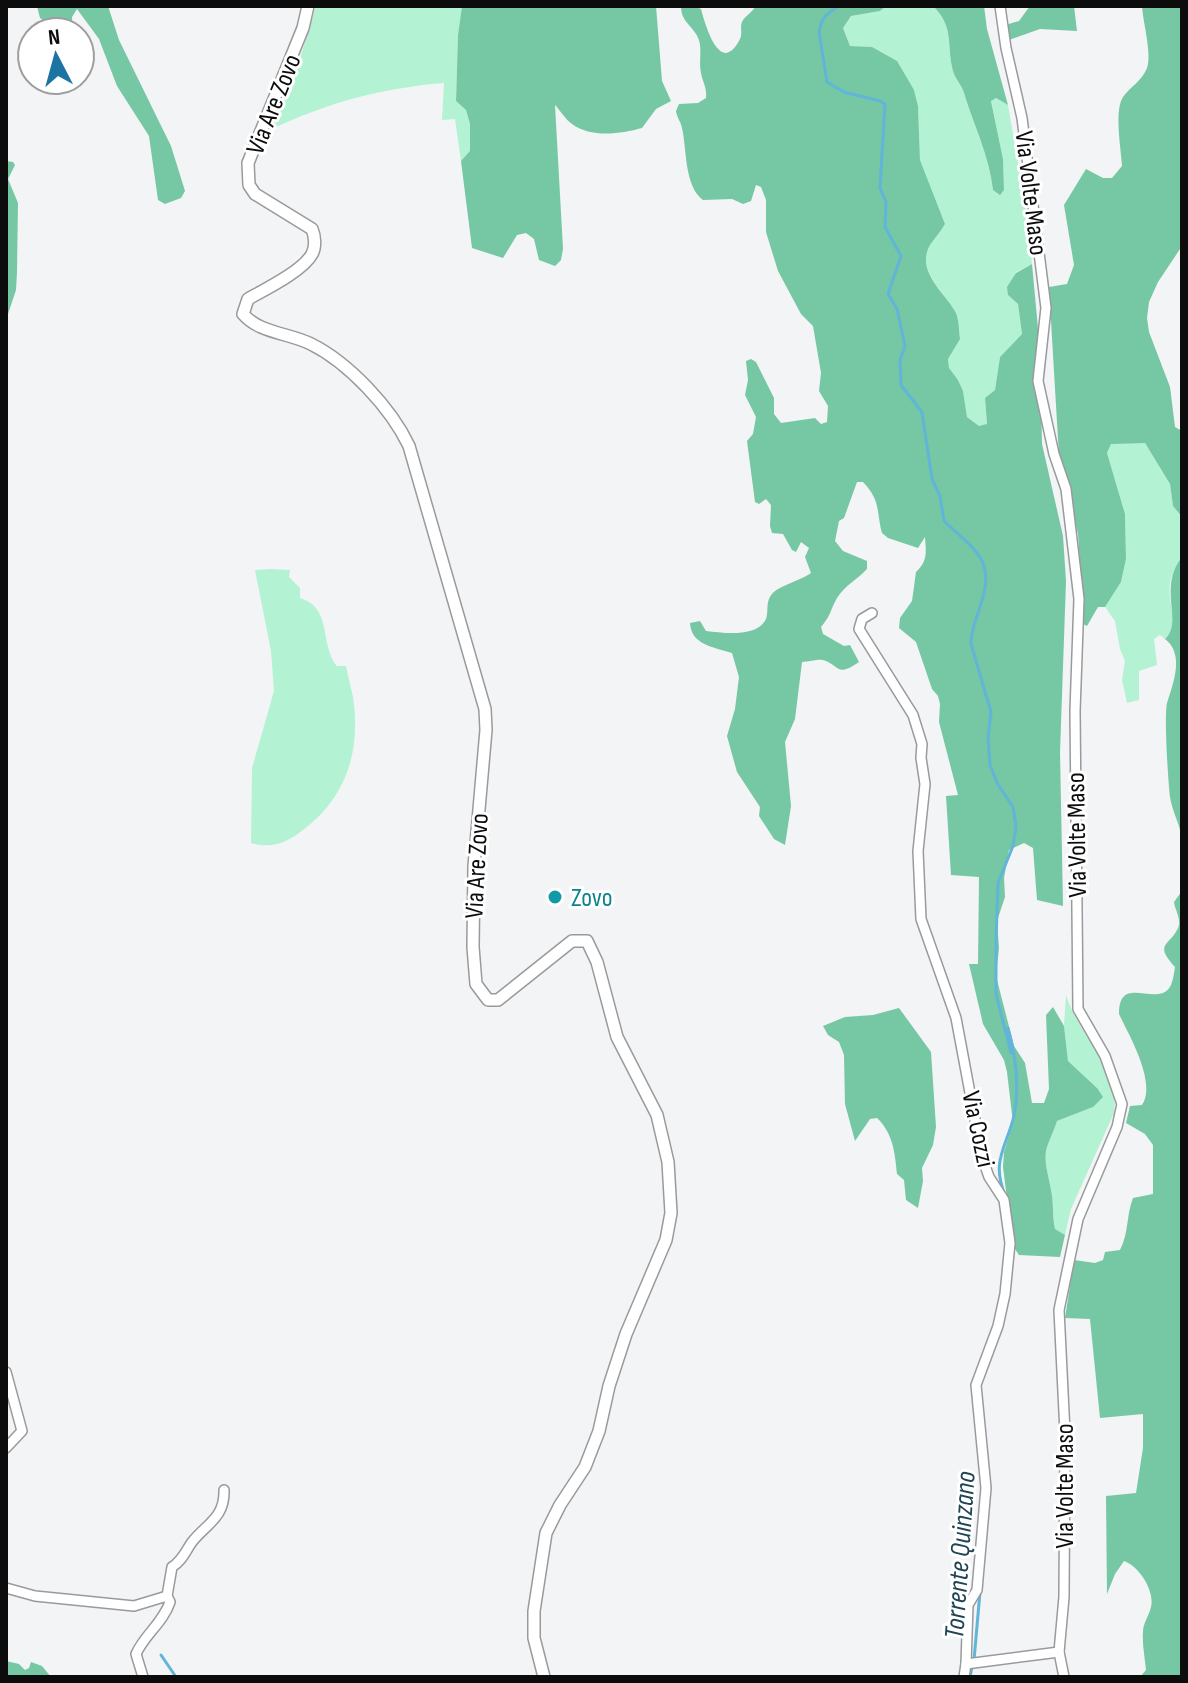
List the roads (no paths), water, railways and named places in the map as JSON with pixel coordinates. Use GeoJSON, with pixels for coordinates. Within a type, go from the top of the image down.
{"type":"FeatureCollection","features":[{"type":"Feature","properties":{"kind":"street","name":"Via Are Zovo"},"geometry":{"type":"LineString","coordinates":[[308,6],[292,56],[248,163],[249,185],[255,194],[312,229],[315,237],[313,253],[304,263],[248,299],[243,314],[257,326],[312,344],[330,357],[380,399],[400,426],[409,446],[485,709],[486,730],[474,866],[474,972],[478,989],[488,1000],[498,1000],[572,941],[587,941],[597,962],[617,1037],[657,1115],[668,1162],[671,1213],[666,1240],[626,1334],[609,1386],[599,1431],[585,1467],[546,1533],[534,1611],[534,1638],[544,1677]]}},
{"type":"Feature","properties":{"kind":"street","name":"Via Volte Maso"},"geometry":{"type":"LineString","coordinates":[[1000,6],[999,14],[1022,118],[1046,308],[1038,381],[1054,454],[1066,489],[1079,599],[1075,711],[1078,1009],[1105,1056],[1122,1104],[1117,1127],[1078,1219],[1059,1310],[1065,1448],[1064,1597],[1059,1652]]}},
{"type":"Feature","properties":{"kind":"street","name":"Via Cozzi"},"geometry":{"type":"LineString","coordinates":[[872,613],[862,619],[859,629],[913,715],[922,744],[925,784],[918,851],[921,919],[956,1018],[982,1157],[989,1177],[1004,1200],[1008,1217],[1010,1243],[1005,1294],[998,1326],[976,1385],[986,1488],[977,1590],[968,1605],[964,1677]]}},
{"type":"Feature","properties":{"kind":"street"},"geometry":{"type":"LineString","coordinates":[[6,1372],[22,1431],[6,1448]]}},
{"type":"Feature","properties":{"kind":"street"},"geometry":{"type":"LineString","coordinates":[[143,1677],[136,1654],[142,1640],[165,1615],[170,1602],[167,1596],[172,1567],[180,1562],[195,1538],[209,1528],[216,1518],[224,1490]]}},
{"type":"Feature","properties":{"kind":"street"},"geometry":{"type":"LineString","coordinates":[[6,1588],[35,1596],[134,1606],[167,1596]]}},
{"type":"Feature","properties":{"kind":"street"},"geometry":{"type":"LineString","coordinates":[[966,1664],[1059,1652],[1064,1677]]}},
{"type":"Feature","properties":{"kind":"waterway","name":"Torrente Quinzano"},"geometry":{"type":"LineString","coordinates":[[839,6],[825,16],[819,32],[827,82],[844,92],[885,104],[880,188],[886,202],[885,227],[901,256],[888,294],[897,309],[905,346],[900,360],[901,385],[922,412],[932,479],[940,496],[944,521],[980,557],[986,578],[971,644],[991,712],[988,738],[990,765],[997,783],[1013,807],[1016,827],[1013,846],[998,883],[996,941],[996,994],[1011,1053],[1008,1028],[1011,1039],[1017,1083],[1014,1116],[1001,1155],[999,1173],[1005,1195]]}},
{"type":"Feature","properties":{"kind":"waterway","name":"Torrente Quinzano"},"geometry":{"type":"LineString","coordinates":[[1009,1206],[1013,1230]]}},
{"type":"Feature","properties":{"kind":"waterway","name":"Torrente Quinzano"},"geometry":{"type":"LineString","coordinates":[[974,1660],[980,1592]]}},
{"type":"Feature","properties":{"kind":"waterway"},"geometry":{"type":"LineString","coordinates":[[161,1655],[176,1677]]}},
{"type":"Feature","properties":{"kind":"waterway","name":"Torrente Quinzano"},"geometry":{"type":"LineString","coordinates":[[970,1677],[972,1667]]}},
{"type":"Feature","properties":{"kind":"place","name":"Zovo"},"geometry":{"type":"Point","coordinates":[555,897]}}]}
